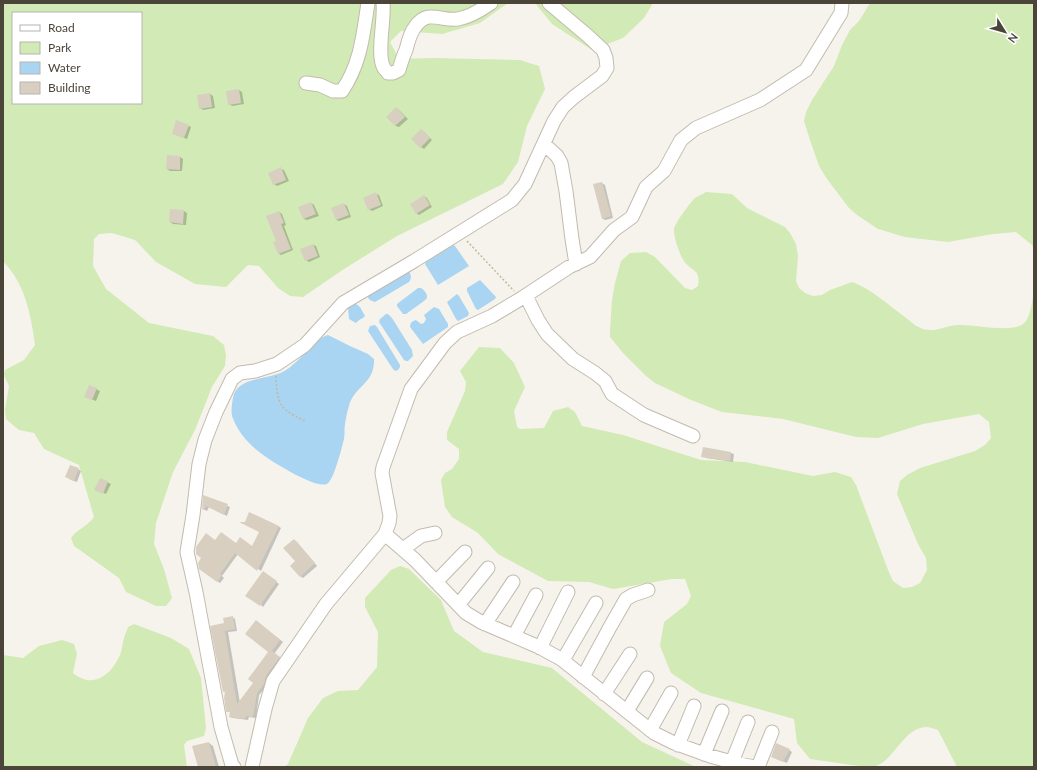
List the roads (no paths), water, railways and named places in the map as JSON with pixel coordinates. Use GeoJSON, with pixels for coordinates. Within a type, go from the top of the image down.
{"type":"FeatureCollection","features":[{"type":"Feature","properties":{"kind":"street"},"geometry":{"type":"LineString","coordinates":[[306,83],[320,85],[333,92],[342,91],[347,84],[362,47],[368,3]]}},
{"type":"Feature","properties":{"kind":"street"},"geometry":{"type":"LineString","coordinates":[[383,3],[384,12],[380,53],[383,68],[388,73],[393,73],[398,70],[409,37],[419,22],[425,18],[434,16],[448,19],[458,19],[476,13],[491,3]]}},
{"type":"Feature","properties":{"kind":"street"},"geometry":{"type":"LineString","coordinates":[[234,767],[232,765],[221,727],[196,592],[187,552],[194,515],[199,464],[205,440],[216,412],[232,379],[240,373],[255,371],[277,364],[305,345],[343,303],[512,200],[525,184],[554,121],[563,107],[602,76],[606,68],[606,58],[603,50],[549,3]]}},
{"type":"Feature","properties":{"kind":"street"},"geometry":{"type":"LineString","coordinates":[[252,767],[273,681],[326,604],[385,534],[390,516],[382,467],[411,389],[445,343],[457,332],[492,316],[569,267],[590,257],[614,230],[632,217],[646,187],[664,171],[681,140],[696,128],[760,100],[806,70],[841,13],[842,3]]}},
{"type":"Feature","properties":{"kind":"street"},"geometry":{"type":"LineString","coordinates":[[544,144],[557,156],[561,163],[576,264]]}},
{"type":"Feature","properties":{"kind":"street"},"geometry":{"type":"LineString","coordinates":[[524,297],[548,334],[573,359],[605,381],[612,394],[644,415],[693,436]]}},
{"type":"Feature","properties":{"kind":"street"},"geometry":{"type":"LineString","coordinates":[[403,549],[421,536],[435,533]]}},
{"type":"Feature","properties":{"kind":"street"},"geometry":{"type":"LineString","coordinates":[[385,534],[403,549],[466,613],[485,624],[514,636],[563,660],[654,733],[678,745],[704,754],[756,767],[772,732]]}},
{"type":"Feature","properties":{"kind":"street"},"geometry":{"type":"LineString","coordinates":[[436,582],[465,552]]}},
{"type":"Feature","properties":{"kind":"street"},"geometry":{"type":"LineString","coordinates":[[458,605],[488,568]]}},
{"type":"Feature","properties":{"kind":"street"},"geometry":{"type":"LineString","coordinates":[[485,624],[513,582]]}},
{"type":"Feature","properties":{"kind":"street"},"geometry":{"type":"LineString","coordinates":[[583,677],[626,599],[648,590]]}},
{"type":"Feature","properties":{"kind":"street"},"geometry":{"type":"LineString","coordinates":[[540,648],[568,592]]}},
{"type":"Feature","properties":{"kind":"street"},"geometry":{"type":"LineString","coordinates":[[514,636],[536,595]]}},
{"type":"Feature","properties":{"kind":"street"},"geometry":{"type":"LineString","coordinates":[[563,660],[596,603]]}},
{"type":"Feature","properties":{"kind":"street"},"geometry":{"type":"LineString","coordinates":[[604,694],[630,654]]}},
{"type":"Feature","properties":{"kind":"street"},"geometry":{"type":"LineString","coordinates":[[627,711],[647,678]]}},
{"type":"Feature","properties":{"kind":"street"},"geometry":{"type":"LineString","coordinates":[[650,730],[671,693]]}},
{"type":"Feature","properties":{"kind":"street"},"geometry":{"type":"LineString","coordinates":[[678,745],[694,706]]}},
{"type":"Feature","properties":{"kind":"street"},"geometry":{"type":"LineString","coordinates":[[704,754],[722,711]]}},
{"type":"Feature","properties":{"kind":"street"},"geometry":{"type":"LineString","coordinates":[[732,762],[748,722]]}},
{"type":"Feature","properties":{"kind":"water"},"geometry":{"type":"Polygon","coordinates":[[[453,245],[469,266],[438,285],[425,264],[453,245]]]}},
{"type":"Feature","properties":{"kind":"water"},"geometry":{"type":"Polygon","coordinates":[[[409,271],[411,279],[409,282],[375,302],[368,298],[367,295],[409,271]]]}},
{"type":"Feature","properties":{"kind":"water"},"geometry":{"type":"Polygon","coordinates":[[[480,280],[496,297],[478,310],[476,309],[467,291],[467,288],[480,280]]]}},
{"type":"Feature","properties":{"kind":"water"},"geometry":{"type":"Polygon","coordinates":[[[418,288],[425,291],[427,298],[406,314],[403,314],[397,304],[418,288]]]}},
{"type":"Feature","properties":{"kind":"water"},"geometry":{"type":"Polygon","coordinates":[[[457,294],[469,313],[468,316],[458,321],[447,302],[457,294]]]}},
{"type":"Feature","properties":{"kind":"water"},"geometry":{"type":"Polygon","coordinates":[[[355,303],[360,307],[365,316],[356,323],[349,319],[348,307],[355,303]]]}},
{"type":"Feature","properties":{"kind":"water"},"geometry":{"type":"Polygon","coordinates":[[[434,307],[439,309],[448,324],[448,327],[423,344],[410,327],[410,324],[416,320],[421,324],[424,323],[426,319],[424,315],[434,307]]]}},
{"type":"Feature","properties":{"kind":"water"},"geometry":{"type":"Polygon","coordinates":[[[386,314],[392,318],[412,350],[413,356],[408,361],[404,360],[379,322],[380,319],[386,314]]]}},
{"type":"Feature","properties":{"kind":"water"},"geometry":{"type":"Polygon","coordinates":[[[375,325],[400,365],[398,370],[395,371],[393,369],[368,331],[370,326],[375,325]]]}},
{"type":"Feature","properties":{"kind":"water"},"geometry":{"type":"Polygon","coordinates":[[[328,335],[368,354],[374,359],[371,374],[368,380],[355,394],[349,406],[344,439],[330,481],[327,484],[317,484],[294,474],[252,446],[236,425],[232,416],[232,409],[233,398],[236,391],[241,386],[247,382],[272,376],[286,370],[317,341],[328,335]]]}}]}
